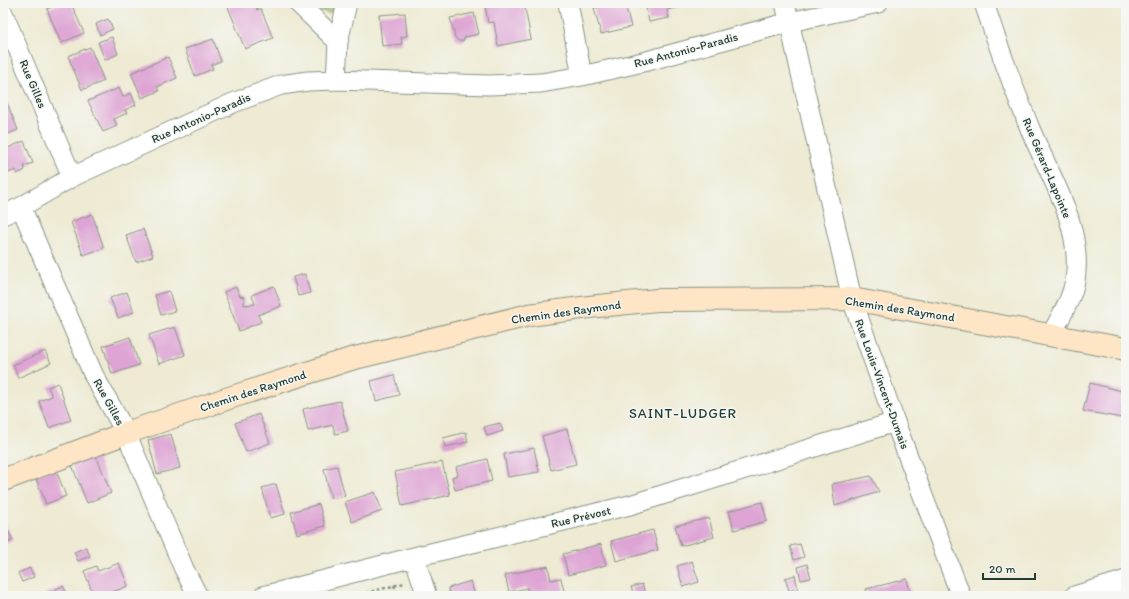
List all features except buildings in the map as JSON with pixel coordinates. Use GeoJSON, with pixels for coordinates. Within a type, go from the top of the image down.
{"type":"FeatureCollection","features":[{"type":"Feature","properties":{"kind":"street"},"geometry":{"type":"LineString","coordinates":[[298,3],[338,42]]}},
{"type":"Feature","properties":{"kind":"street"},"geometry":{"type":"LineString","coordinates":[[336,80],[338,42],[347,3]]}},
{"type":"Feature","properties":{"kind":"street"},"geometry":{"type":"LineString","coordinates":[[568,3],[582,76]]}},
{"type":"Feature","properties":{"kind":"street","name":"Rue Louis-Vincent-Dumais"},"geometry":{"type":"LineString","coordinates":[[785,3],[852,299],[895,422],[961,596]]}},
{"type":"Feature","properties":{"kind":"street","name":"Rue Antonio-Paradis"},"geometry":{"type":"LineString","coordinates":[[3,215],[21,207],[72,177],[233,102],[281,85],[308,81],[336,80],[489,85],[541,83],[582,76],[647,61],[790,22],[878,3]]}},
{"type":"Feature","properties":{"kind":"street","name":"Rue Gérard-Lapointe"},"geometry":{"type":"LineString","coordinates":[[984,3],[1010,78],[1067,212],[1074,243],[1077,271],[1071,296],[1050,335]]}},
{"type":"Feature","properties":{"kind":"street","name":"Rue Gilles"},"geometry":{"type":"LineString","coordinates":[[3,13],[72,177]]}},
{"type":"Feature","properties":{"kind":"street","name":"Rue Gilles"},"geometry":{"type":"LineString","coordinates":[[21,207],[94,376],[126,433],[184,569],[198,596]]}},
{"type":"Feature","properties":{"kind":"street","name":"Chemin des Raymond"},"geometry":{"type":"LineString","coordinates":[[3,480],[126,433],[351,359],[529,315],[657,300],[852,299],[1126,349]]}},
{"type":"Feature","properties":{"kind":"street","name":"Rue Prévost"},"geometry":{"type":"LineString","coordinates":[[263,596],[414,557],[630,506],[895,422]]}},
{"type":"Feature","properties":{"kind":"street"},"geometry":{"type":"LineString","coordinates":[[414,557],[424,588]]}},
{"type":"Feature","properties":{"kind":"street"},"geometry":{"type":"LineString","coordinates":[[1074,596],[1126,580]]}},
{"type":"Feature","properties":{"kind":"path"},"geometry":{"type":"LineString","coordinates":[[354,596],[424,588]]}},
{"type":"Feature","properties":{"kind":"green space"},"geometry":{"type":"Polygon","coordinates":[[[310,3],[336,3],[334,10],[329,13],[318,10],[310,3]]]}},
{"type":"Feature","properties":{"kind":"district","name":"SAINT-LUDGER"},"geometry":{"type":"Point","coordinates":[683,413]}}]}
